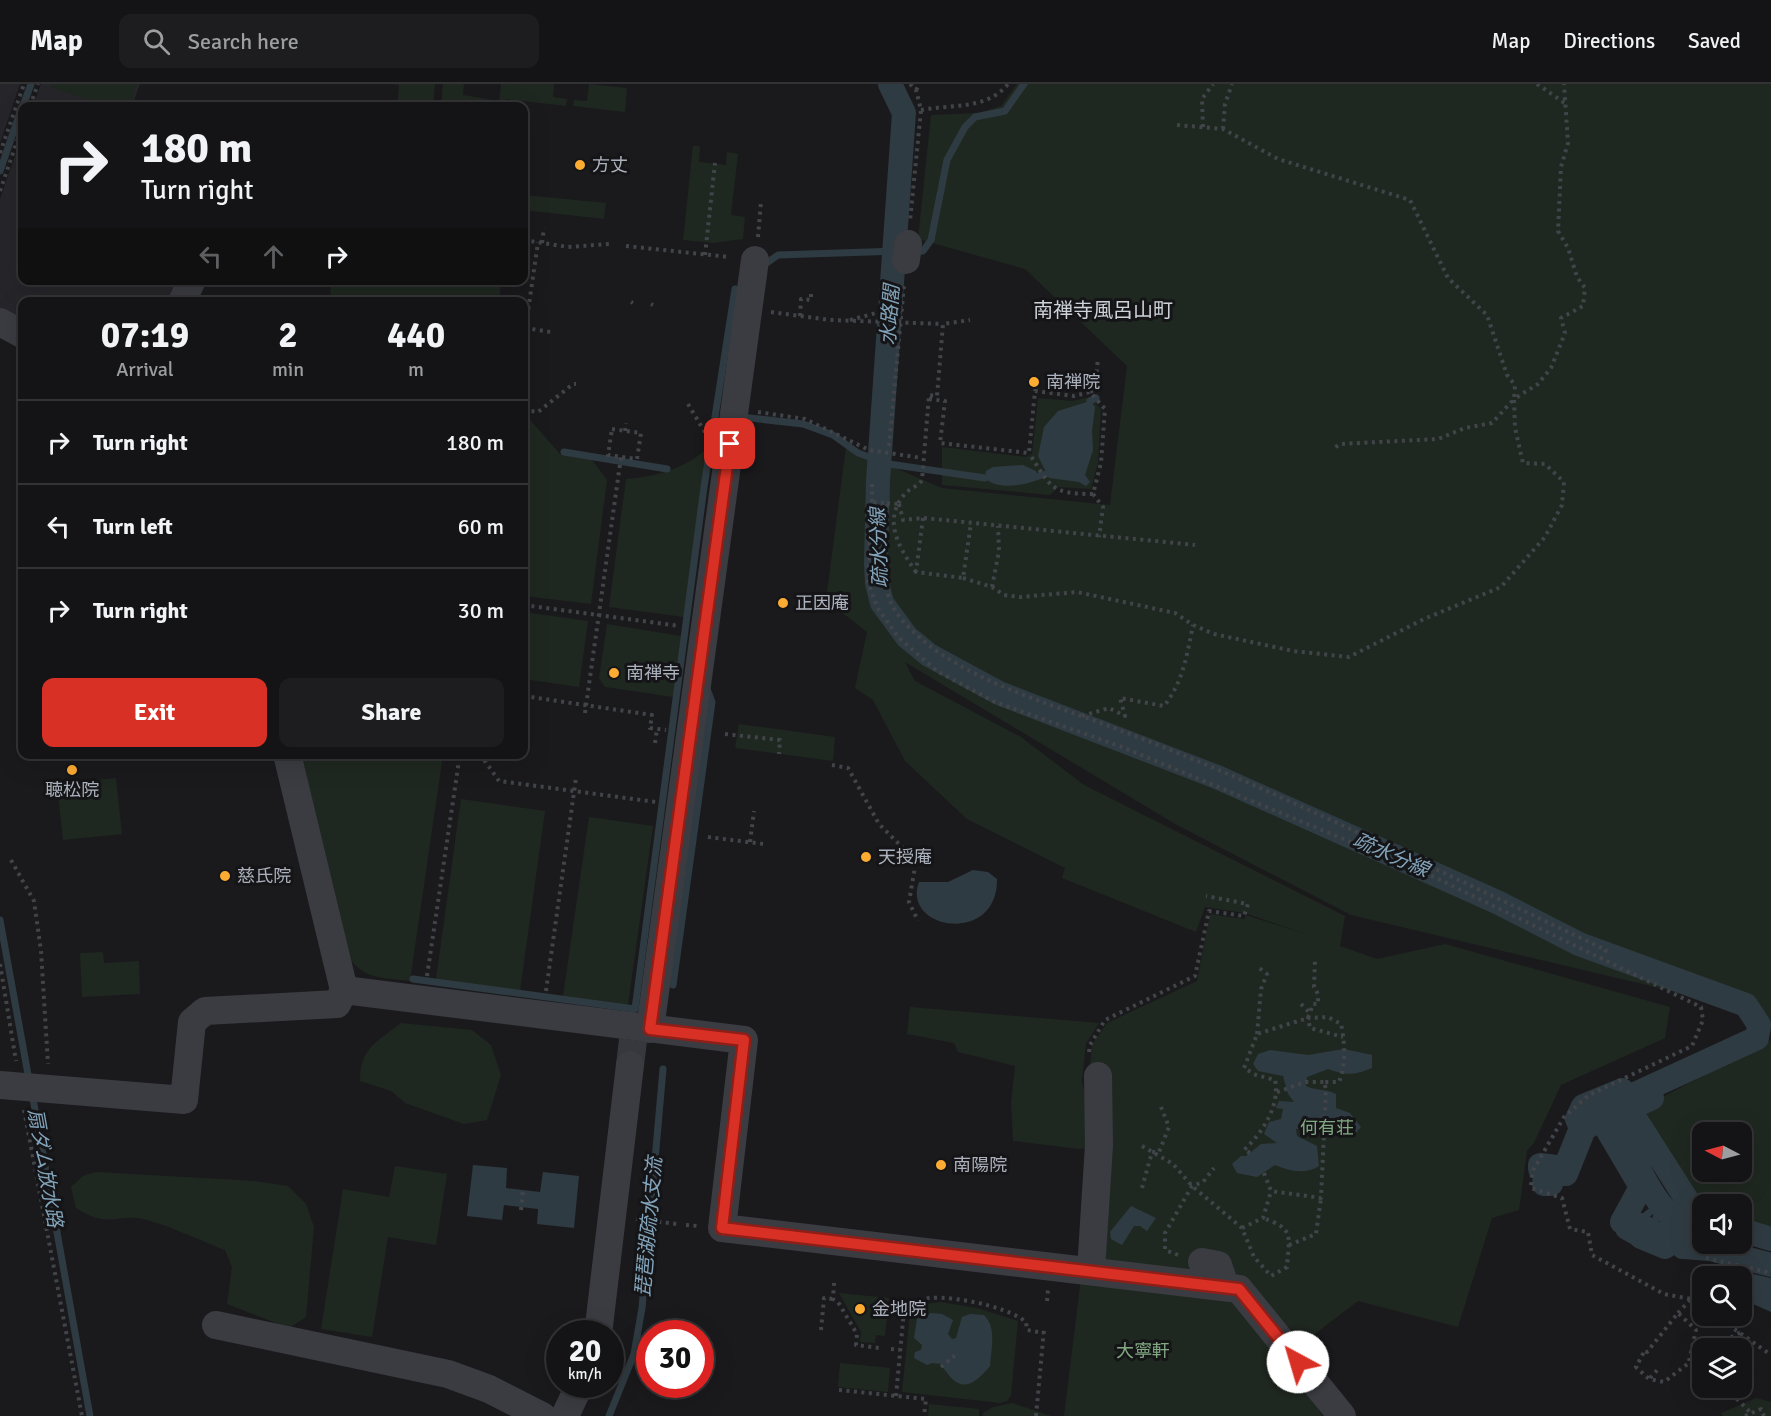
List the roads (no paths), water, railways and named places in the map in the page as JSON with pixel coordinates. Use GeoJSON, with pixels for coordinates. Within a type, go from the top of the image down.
{"type":"FeatureCollection","features":[{"type":"Feature","properties":{"kind":"street"},"geometry":{"type":"LineString","coordinates":[[600,1320],[637,1040],[681,805],[755,260]]}},
{"type":"Feature","properties":{"kind":"street"},"geometry":{"type":"LineString","coordinates":[[0,322],[18,332]]}},
{"type":"Feature","properties":{"kind":"street"},"geometry":{"type":"LineString","coordinates":[[26,1087],[184,1100],[192,1022],[206,1011],[336,1004],[344,990],[288,759]]}},
{"type":"Feature","properties":{"kind":"street"},"geometry":{"type":"LineString","coordinates":[[344,990],[543,1015],[637,1040],[744,1040],[722,1228],[1239,1289],[1342,1416]]}},
{"type":"Feature","properties":{"kind":"street"},"geometry":{"type":"LineString","coordinates":[[1091,1270],[1099,1145],[1093,1066]]}},
{"type":"Feature","properties":{"kind":"street"},"geometry":{"type":"LineString","coordinates":[[1192,1259],[1218,1265],[1225,1286]]}},
{"type":"Feature","properties":{"kind":"street"},"geometry":{"type":"LineString","coordinates":[[216,1325],[448,1374],[489,1389],[542,1416]]}},
{"type":"Feature","properties":{"kind":"street"},"geometry":{"type":"LineString","coordinates":[[565,1416],[573,1398]]}},
{"type":"Feature","properties":{"kind":"waterway","name":"扇ダム放水路"},"geometry":{"type":"LineString","coordinates":[[24,102],[31,84]]}},
{"type":"Feature","properties":{"kind":"waterway","name":"疏水分線"},"geometry":{"type":"LineString","coordinates":[[890,84],[904,113],[878,481],[876,564],[877,583],[882,603],[907,637],[929,655],[999,693],[1217,777],[1497,902],[1579,944],[1746,1005],[1759,1025],[1757,1038],[1609,1106],[1645,1181],[1657,1200],[1670,1216],[1692,1230]]}},
{"type":"Feature","properties":{"kind":"waterway"},"geometry":{"type":"LineString","coordinates":[[913,252],[923,251],[931,240],[947,160],[965,127],[975,117],[1005,111],[1024,84]]}},
{"type":"Feature","properties":{"kind":"waterway","name":"扇ダム放水路"},"geometry":{"type":"LineString","coordinates":[[0,171],[18,119]]}},
{"type":"Feature","properties":{"kind":"waterway"},"geometry":{"type":"LineString","coordinates":[[764,265],[778,255],[899,251]]}},
{"type":"Feature","properties":{"kind":"waterway"},"geometry":{"type":"LineString","coordinates":[[413,979],[635,1009],[704,487],[735,289]]}},
{"type":"Feature","properties":{"kind":"waterway"},"geometry":{"type":"LineString","coordinates":[[1090,401],[1096,398]]}},
{"type":"Feature","properties":{"kind":"waterway"},"geometry":{"type":"LineString","coordinates":[[741,417],[803,424],[833,435],[858,453],[889,464],[985,478]]}},
{"type":"Feature","properties":{"kind":"waterway"},"geometry":{"type":"LineString","coordinates":[[564,452],[667,469]]}},
{"type":"Feature","properties":{"kind":"waterway"},"geometry":{"type":"LineString","coordinates":[[1039,476],[1046,474]]}},
{"type":"Feature","properties":{"kind":"waterway","name":"琵琶湖疏水支流"},"geometry":{"type":"LineString","coordinates":[[673,985],[712,702],[707,689]]}},
{"type":"Feature","properties":{"kind":"waterway","name":"扇ダム放水路"},"geometry":{"type":"LineString","coordinates":[[0,920],[29,1080]]}},
{"type":"Feature","properties":{"kind":"waterway","name":"琵琶湖疏水支流"},"geometry":{"type":"LineString","coordinates":[[609,1416],[634,1354],[642,1308],[663,1069]]}},
{"type":"Feature","properties":{"kind":"waterway"},"geometry":{"type":"LineString","coordinates":[[1622,1090],[1583,1106],[1577,1119],[1581,1128],[1565,1168],[1540,1165],[1540,1169],[1546,1170],[1544,1184],[1551,1184],[1551,1173],[1566,1174],[1584,1129],[1601,1119],[1641,1187],[1622,1222],[1627,1225],[1627,1228],[1636,1233],[1641,1225],[1646,1228],[1641,1237],[1665,1247],[1661,1234],[1669,1232],[1683,1247],[1710,1249],[1771,1265]]}},
{"type":"Feature","properties":{"kind":"waterway","name":"扇ダム放水路"},"geometry":{"type":"LineString","coordinates":[[32,1093],[90,1416]]}},
{"type":"Feature","properties":{"kind":"waterway"},"geometry":{"type":"LineString","coordinates":[[1652,1098],[1629,1109],[1692,1208]]}},
{"type":"Feature","properties":{"kind":"waterway"},"geometry":{"type":"LineString","coordinates":[[1631,1230],[1636,1223],[1659,1205]]}},
{"type":"Feature","properties":{"kind":"waterway"},"geometry":{"type":"LineString","coordinates":[[1647,1240],[1653,1232],[1659,1205]]}},
{"type":"Feature","properties":{"kind":"waterway"},"geometry":{"type":"LineString","coordinates":[[1752,1233],[1771,1239]]}},
{"type":"Feature","properties":{"kind":"tunnel"},"geometry":{"type":"LineString","coordinates":[[630,1065],[633,1040]]}},
{"type":"Feature","properties":{"kind":"place","name":"方丈"},"geometry":{"type":"Point","coordinates":[580,165]}},
{"type":"Feature","properties":{"kind":"place","name":"南禅院"},"geometry":{"type":"Point","coordinates":[1034,382]}},
{"type":"Feature","properties":{"kind":"place","name":"正因庵"},"geometry":{"type":"Point","coordinates":[783,603]}},
{"type":"Feature","properties":{"kind":"place","name":"南禅寺"},"geometry":{"type":"Point","coordinates":[614,673]}},
{"type":"Feature","properties":{"kind":"place","name":"聴松院"},"geometry":{"type":"Point","coordinates":[72,770]}},
{"type":"Feature","properties":{"kind":"place","name":"天授庵"},"geometry":{"type":"Point","coordinates":[866,857]}},
{"type":"Feature","properties":{"kind":"place","name":"慈氏院"},"geometry":{"type":"Point","coordinates":[225,876]}},
{"type":"Feature","properties":{"kind":"place","name":"南陽院"},"geometry":{"type":"Point","coordinates":[941,1165]}},
{"type":"Feature","properties":{"kind":"place","name":"金地院"},"geometry":{"type":"Point","coordinates":[860,1309]}},
{"type":"Feature","properties":{"kind":"district","name":"南禅寺風呂山町"},"geometry":{"type":"Point","coordinates":[1103,310]}},
{"type":"Feature","properties":{"kind":"water label","name":"水路閣"},"geometry":{"type":"Point","coordinates":[890,315]}},
{"type":"Feature","properties":{"kind":"park label","name":"何有荘"},"geometry":{"type":"Point","coordinates":[1327,1128]}},
{"type":"Feature","properties":{"kind":"park label","name":"大寧軒"},"geometry":{"type":"Point","coordinates":[1143,1351]}}]}
